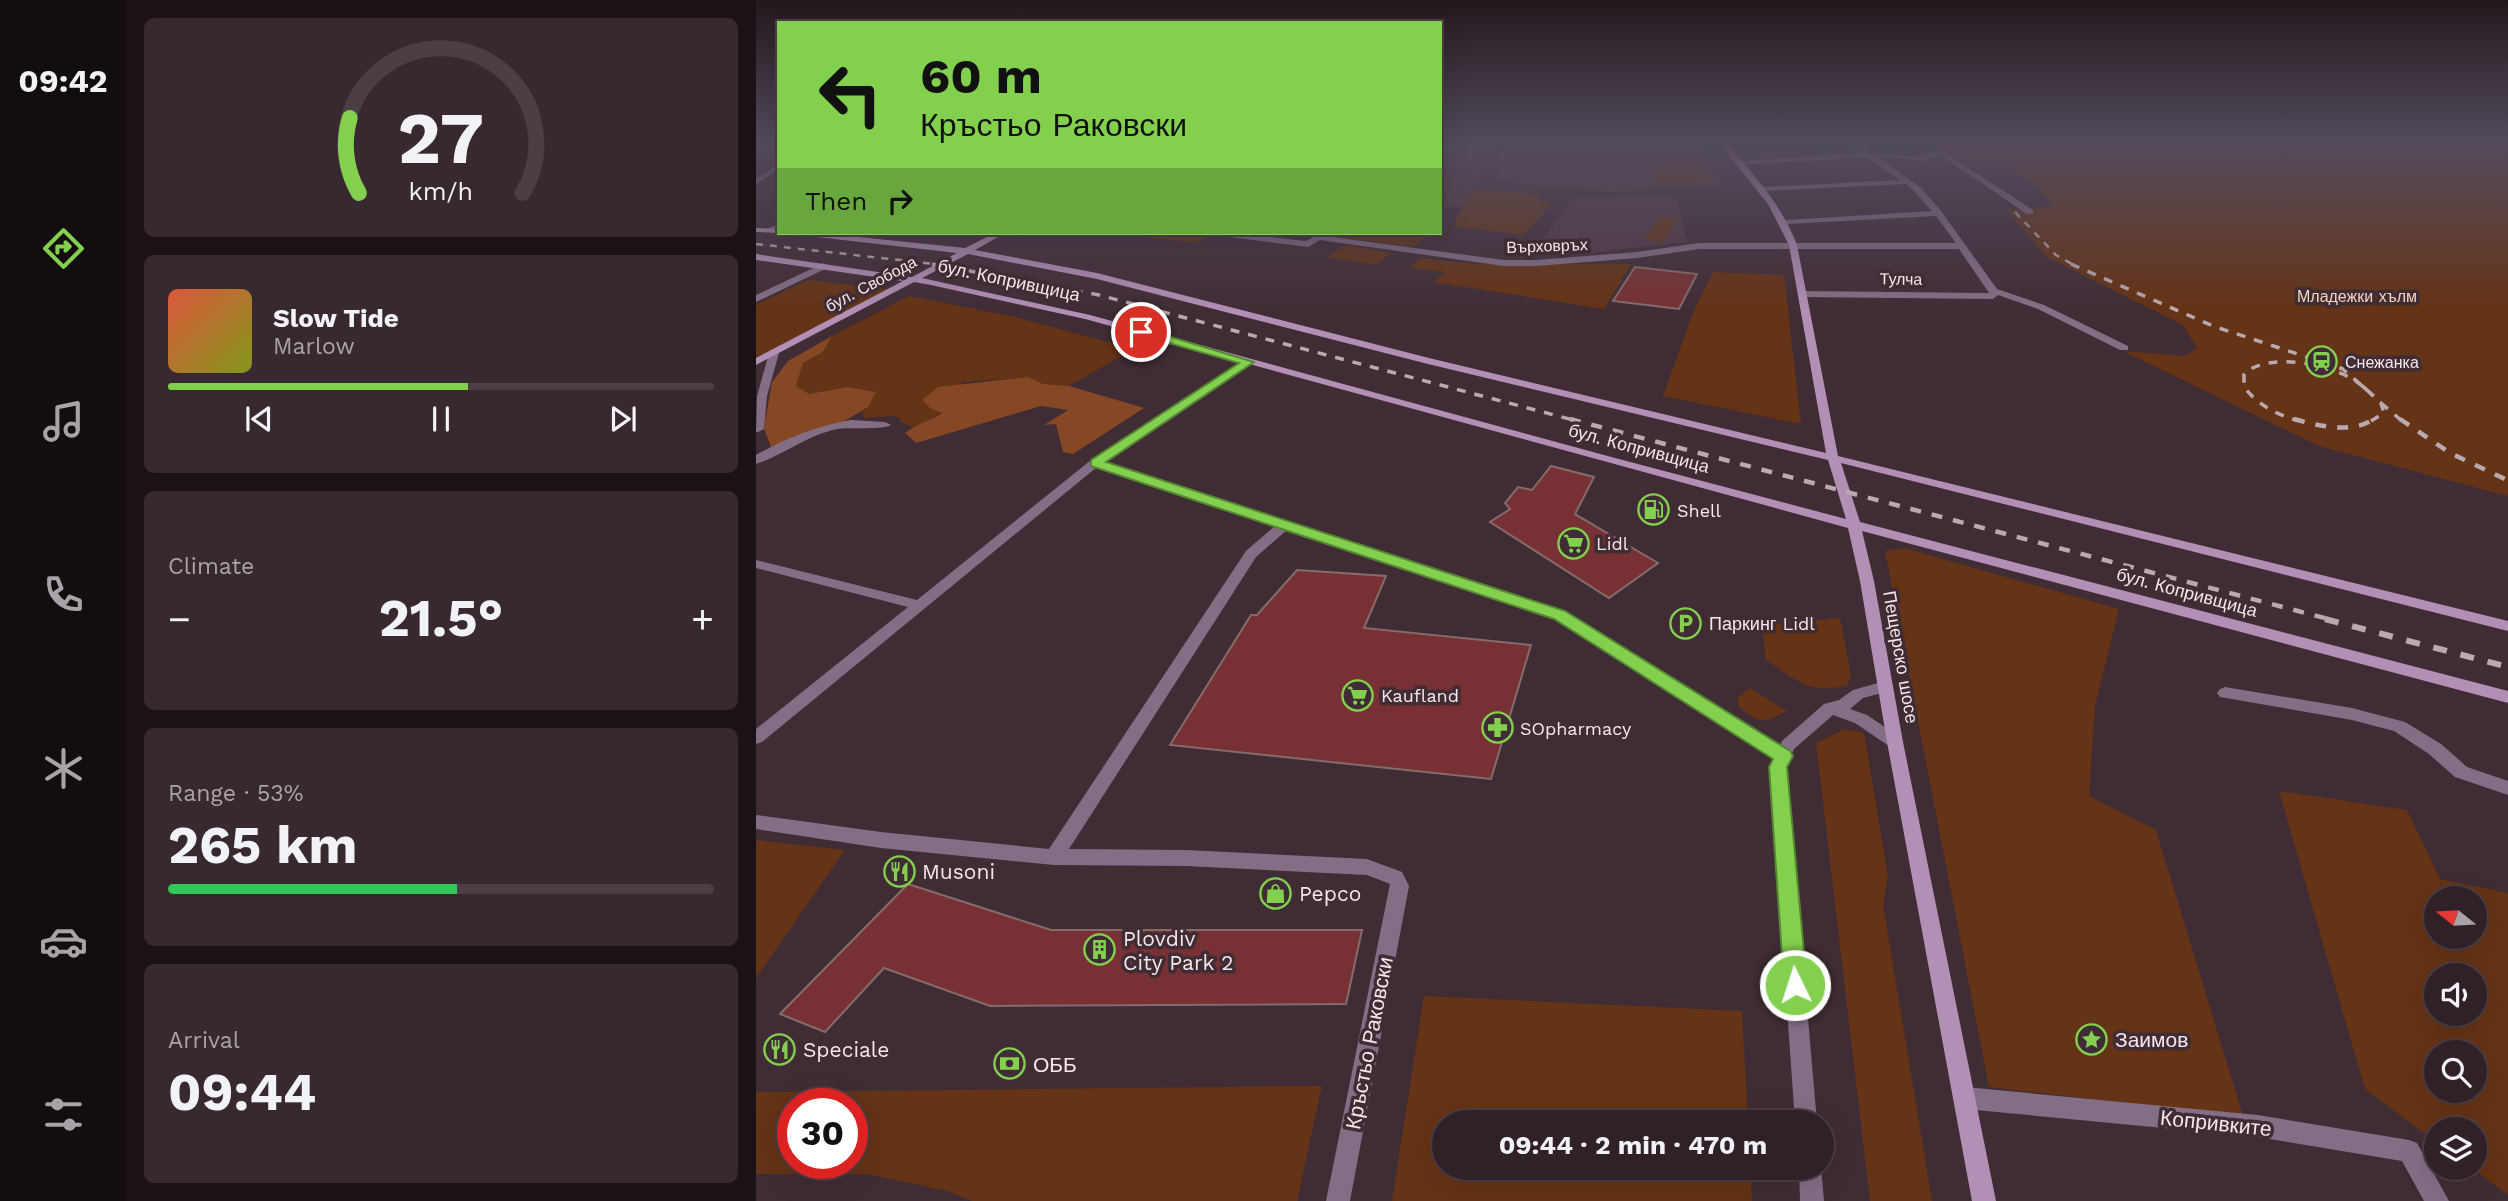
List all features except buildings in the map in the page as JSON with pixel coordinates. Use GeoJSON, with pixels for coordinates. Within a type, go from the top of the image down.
{"type":"FeatureCollection","features":[{"type":"Feature","properties":{"kind":"main road","name":"Пещерско шосе"},"geometry":{"type":"LineString","coordinates":[[1769,199],[1786,222],[1793,245],[1833,458],[1854,524],[1867,581],[1983,1201]]}},
{"type":"Feature","properties":{"kind":"main road"},"geometry":{"type":"LineString","coordinates":[[756,229],[777,231]]}},
{"type":"Feature","properties":{"kind":"main road","name":"бул. Копривщица"},"geometry":{"type":"LineString","coordinates":[[817,235],[965,251],[1097,276],[1428,361],[1833,458],[2508,626]]}},
{"type":"Feature","properties":{"kind":"main road","name":"бул. Свобода"},"geometry":{"type":"LineString","coordinates":[[756,362],[997,235]]}},
{"type":"Feature","properties":{"kind":"main road","name":"бул. Копривщица"},"geometry":{"type":"LineString","coordinates":[[756,257],[914,279],[1042,306],[1611,461],[2508,697]]}},
{"type":"Feature","properties":{"kind":"street"},"geometry":{"type":"LineString","coordinates":[[1925,199],[1994,291],[2041,307],[2124,348]]}},
{"type":"Feature","properties":{"kind":"street"},"geometry":{"type":"LineString","coordinates":[[2011,199],[2030,212]]}},
{"type":"Feature","properties":{"kind":"street"},"geometry":{"type":"LineString","coordinates":[[1786,222],[1938,213]]}},
{"type":"Feature","properties":{"kind":"street"},"geometry":{"type":"LineString","coordinates":[[767,230],[777,227]]}},
{"type":"Feature","properties":{"kind":"street","name":"Върховръх"},"geometry":{"type":"LineString","coordinates":[[1238,235],[1308,244],[1318,237],[1504,263],[1636,255],[1699,246],[1962,246]]}},
{"type":"Feature","properties":{"kind":"street"},"geometry":{"type":"LineString","coordinates":[[756,299],[824,266]]}},
{"type":"Feature","properties":{"kind":"street","name":"Тулча"},"geometry":{"type":"LineString","coordinates":[[1802,294],[1993,296],[1994,291]]}},
{"type":"Feature","properties":{"kind":"street"},"geometry":{"type":"LineString","coordinates":[[758,429],[762,396],[774,353]]}},
{"type":"Feature","properties":{"kind":"street"},"geometry":{"type":"LineString","coordinates":[[756,738],[1096,463],[1248,362]]}},
{"type":"Feature","properties":{"kind":"street"},"geometry":{"type":"LineString","coordinates":[[756,460],[809,433],[869,422],[884,425]]}},
{"type":"Feature","properties":{"kind":"street"},"geometry":{"type":"LineString","coordinates":[[1096,463],[1559,615],[1783,756]]}},
{"type":"Feature","properties":{"kind":"street"},"geometry":{"type":"LineString","coordinates":[[756,822],[881,840],[1054,857],[1251,554],[1286,524]]}},
{"type":"Feature","properties":{"kind":"street"},"geometry":{"type":"LineString","coordinates":[[756,564],[920,605]]}},
{"type":"Feature","properties":{"kind":"street"},"geometry":{"type":"LineString","coordinates":[[1805,1110],[1778,767],[1788,745],[1830,708],[1844,705],[1858,694],[1885,687]]}},
{"type":"Feature","properties":{"kind":"street"},"geometry":{"type":"LineString","coordinates":[[2225,692],[2352,714],[2399,726],[2435,749],[2460,772],[2508,788]]}},
{"type":"Feature","properties":{"kind":"street"},"geometry":{"type":"LineString","coordinates":[[1830,708],[1861,719],[1895,741]]}},
{"type":"Feature","properties":{"kind":"street","name":"Кръстьо Раковски"},"geometry":{"type":"LineString","coordinates":[[1054,857],[1186,858],[1367,867],[1396,878],[1400,886],[1338,1201]]}},
{"type":"Feature","properties":{"kind":"street","name":"Копривките"},"geometry":{"type":"LineString","coordinates":[[1965,1098],[2258,1126],[2409,1151],[2437,1201]]}},
{"type":"Feature","properties":{"kind":"street"},"geometry":{"type":"LineString","coordinates":[[1811,1180],[1812,1201]]}},
{"type":"Feature","properties":{"kind":"shaded area"},"geometry":{"type":"Polygon","coordinates":[[[1442,199],[1466,199],[1461,208],[1442,206],[1442,199]]]}},
{"type":"Feature","properties":{"kind":"shaded area"},"geometry":{"type":"Polygon","coordinates":[[[1572,199],[1677,199],[1687,242],[1590,253],[1537,247],[1572,199]]]}},
{"type":"Feature","properties":{"kind":"shaded area"},"geometry":{"type":"Polygon","coordinates":[[[832,336],[823,352],[803,363],[796,386],[809,394],[847,387],[876,392],[868,407],[843,422],[771,447],[764,428],[772,382],[788,361],[832,336]]]}},
{"type":"Feature","properties":{"kind":"shaded area"},"geometry":{"type":"Polygon","coordinates":[[[1028,377],[1043,384],[1069,386],[1144,408],[1073,454],[1063,452],[1056,424],[1044,425],[1068,410],[1041,406],[916,443],[905,433],[942,413],[930,408],[922,400],[938,387],[1028,377]]]}},
{"type":"Feature","properties":{"kind":"green space"},"geometry":{"type":"Polygon","coordinates":[[[1468,199],[1539,199],[1552,203],[1524,235],[1453,226],[1468,199]]]}},
{"type":"Feature","properties":{"kind":"green space","name":"Младежки хълм"},"geometry":{"type":"Polygon","coordinates":[[[2048,199],[2508,199],[2508,496],[2319,446],[2123,351],[2185,356],[2197,348],[2183,325],[2047,257],[2007,210],[2054,206],[2048,199]]]}},
{"type":"Feature","properties":{"kind":"green space"},"geometry":{"type":"Polygon","coordinates":[[[1660,217],[1678,219],[1663,242],[1644,240],[1660,217]]]}},
{"type":"Feature","properties":{"kind":"green space"},"geometry":{"type":"Polygon","coordinates":[[[1128,235],[1209,235],[1197,243],[1128,235]]]}},
{"type":"Feature","properties":{"kind":"green space"},"geometry":{"type":"Polygon","coordinates":[[[1324,235],[1428,235],[1414,247],[1324,235]]]}},
{"type":"Feature","properties":{"kind":"green space"},"geometry":{"type":"Polygon","coordinates":[[[1345,245],[1392,253],[1375,265],[1327,257],[1345,245]]]}},
{"type":"Feature","properties":{"kind":"green space"},"geometry":{"type":"Polygon","coordinates":[[[1420,258],[1473,264],[1631,264],[1604,309],[1434,282],[1445,272],[1409,268],[1420,258]]]}},
{"type":"Feature","properties":{"kind":"green space"},"geometry":{"type":"Polygon","coordinates":[[[1713,272],[1784,275],[1801,424],[1663,396],[1694,310],[1713,272]]]}},
{"type":"Feature","properties":{"kind":"green space"},"geometry":{"type":"Polygon","coordinates":[[[808,280],[888,289],[756,358],[756,305],[808,280]]]}},
{"type":"Feature","properties":{"kind":"green space"},"geometry":{"type":"Polygon","coordinates":[[[909,296],[1011,316],[1130,348],[1125,354],[1069,386],[1043,384],[1028,377],[962,382],[937,416],[912,427],[901,422],[900,418],[892,416],[864,418],[862,411],[868,407],[876,392],[847,387],[809,394],[796,386],[803,363],[823,352],[832,336],[909,296]]]}},
{"type":"Feature","properties":{"kind":"green space"},"geometry":{"type":"Polygon","coordinates":[[[1904,548],[2119,609],[2095,706],[2089,796],[2156,830],[2243,1116],[1989,1087],[1885,551],[1904,548]]]}},
{"type":"Feature","properties":{"kind":"green space"},"geometry":{"type":"Polygon","coordinates":[[[1840,618],[1851,674],[1848,685],[1835,688],[1813,687],[1766,660],[1762,625],[1840,618]]]}},
{"type":"Feature","properties":{"kind":"green space"},"geometry":{"type":"Polygon","coordinates":[[[1750,688],[1787,711],[1767,720],[1752,716],[1739,707],[1737,698],[1750,688]]]}},
{"type":"Feature","properties":{"kind":"green space"},"geometry":{"type":"Polygon","coordinates":[[[1845,729],[1864,733],[1888,877],[1883,904],[1932,1201],[1870,1201],[1816,743],[1845,729]]]}},
{"type":"Feature","properties":{"kind":"green space"},"geometry":{"type":"Polygon","coordinates":[[[2279,791],[2407,810],[2440,879],[2474,886],[2424,886],[2424,949],[2487,949],[2487,889],[2508,893],[2508,1195],[2487,1180],[2487,1117],[2424,1117],[2424,1133],[2365,1089],[2279,791]]]}},
{"type":"Feature","properties":{"kind":"green space"},"geometry":{"type":"Polygon","coordinates":[[[756,840],[845,850],[756,978],[756,840]]]}},
{"type":"Feature","properties":{"kind":"green space"},"geometry":{"type":"Polygon","coordinates":[[[1424,996],[1742,1011],[1747,1110],[1432,1110],[1432,1180],[1751,1180],[1752,1201],[1392,1201],[1424,996]]]}},
{"type":"Feature","properties":{"kind":"green space"},"geometry":{"type":"Polygon","coordinates":[[[1322,1086],[1297,1201],[972,1201],[947,1191],[868,1174],[868,1091],[1322,1086]]]}},
{"type":"Feature","properties":{"kind":"green space"},"geometry":{"type":"Polygon","coordinates":[[[756,1092],[777,1092],[777,1174],[756,1174],[756,1092]]]}},
{"type":"Feature","properties":{"kind":"railway"},"geometry":{"type":"LineString","coordinates":[[2015,212],[2056,255],[2074,265]]}},
{"type":"Feature","properties":{"kind":"railway"},"geometry":{"type":"LineString","coordinates":[[756,244],[944,265]]}},
{"type":"Feature","properties":{"kind":"railway"},"geometry":{"type":"LineString","coordinates":[[932,264],[1099,295],[1577,421]]}},
{"type":"Feature","properties":{"kind":"railway"},"geometry":{"type":"LineString","coordinates":[[2071,264],[2213,326],[2343,369],[2361,385]]}},
{"type":"Feature","properties":{"kind":"railway"},"geometry":{"type":"LineString","coordinates":[[2295,419],[2277,413],[2256,399],[2244,387],[2244,374],[2269,363],[2303,363],[2336,371],[2361,385]]}},
{"type":"Feature","properties":{"kind":"railway"},"geometry":{"type":"LineString","coordinates":[[2361,385],[2381,403]]}},
{"type":"Feature","properties":{"kind":"railway"},"geometry":{"type":"LineString","coordinates":[[2371,421],[2384,413],[2381,403]]}},
{"type":"Feature","properties":{"kind":"railway"},"geometry":{"type":"LineString","coordinates":[[2381,403],[2402,421]]}},
{"type":"Feature","properties":{"kind":"railway"},"geometry":{"type":"LineString","coordinates":[[1570,419],[2332,620]]}},
{"type":"Feature","properties":{"kind":"railway"},"geometry":{"type":"LineString","coordinates":[[2295,419],[2324,426],[2345,427],[2365,424],[2374,419]]}},
{"type":"Feature","properties":{"kind":"railway"},"geometry":{"type":"LineString","coordinates":[[2295,419],[2301,421]]}},
{"type":"Feature","properties":{"kind":"railway"},"geometry":{"type":"LineString","coordinates":[[2400,419],[2450,453],[2505,479]]}},
{"type":"Feature","properties":{"kind":"railway"},"geometry":{"type":"LineString","coordinates":[[2325,619],[2508,667]]}},
{"type":"Feature","properties":{"kind":"place","name":"Снежанка"},"geometry":{"type":"Point","coordinates":[2322,362]}},
{"type":"Feature","properties":{"kind":"place","name":"Shell"},"geometry":{"type":"Point","coordinates":[1654,510]}},
{"type":"Feature","properties":{"kind":"place","name":"Lidl"},"geometry":{"type":"Point","coordinates":[1573,543]}},
{"type":"Feature","properties":{"kind":"place","name":"Паркинг Lidl"},"geometry":{"type":"Point","coordinates":[1686,623]}},
{"type":"Feature","properties":{"kind":"place","name":"Kaufland"},"geometry":{"type":"Point","coordinates":[1358,695]}},
{"type":"Feature","properties":{"kind":"place","name":"SOpharmacy"},"geometry":{"type":"Point","coordinates":[1497,728]}},
{"type":"Feature","properties":{"kind":"place","name":"Musoni"},"geometry":{"type":"Point","coordinates":[899,871]}},
{"type":"Feature","properties":{"kind":"place","name":"Pepco"},"geometry":{"type":"Point","coordinates":[1276,893]}},
{"type":"Feature","properties":{"kind":"place","name":"Plovdiv City Park 2"},"geometry":{"type":"Point","coordinates":[1100,950]}},
{"type":"Feature","properties":{"kind":"place","name":"Заимов"},"geometry":{"type":"Point","coordinates":[2092,1039]}},
{"type":"Feature","properties":{"kind":"place","name":"Speciale"},"geometry":{"type":"Point","coordinates":[780,1049]}},
{"type":"Feature","properties":{"kind":"place","name":"ОББ"},"geometry":{"type":"Point","coordinates":[1010,1064]}},
{"type":"Feature","properties":{"kind":"route"},"geometry":{"type":"LineString","coordinates":[[1141,332],[1248,362],[1096,463],[1559,615],[1783,756],[1778,767],[1795,985]]}}]}
